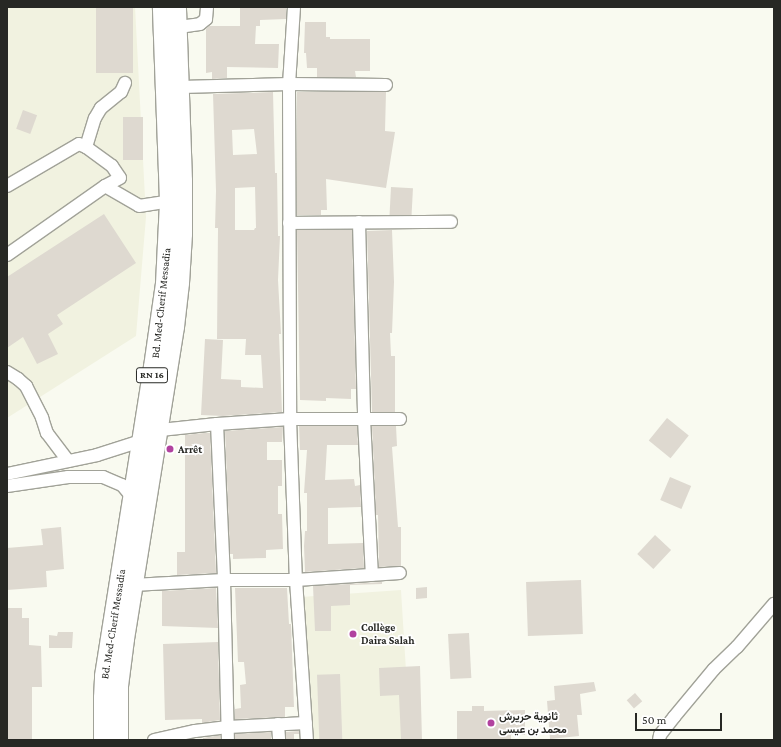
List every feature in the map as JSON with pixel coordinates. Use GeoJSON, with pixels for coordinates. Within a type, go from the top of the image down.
{"type":"FeatureCollection","features":[{"type":"Feature","properties":{"kind":"highway","name":"Bd. Med-Cherif Messadia"},"geometry":{"type":"LineString","coordinates":[[118,740],[118,686],[133,585],[153,367],[165,284],[169,200],[162,7]]}},
{"type":"Feature","properties":{"kind":"highway","name":"Bd. Med-Cherif Messadia"},"geometry":{"type":"LineString","coordinates":[[103,740],[102,698],[104,676],[133,498],[147,434],[175,327],[183,234],[181,88],[177,7]]}},
{"type":"Feature","properties":{"kind":"street"},"geometry":{"type":"LineString","coordinates":[[179,27],[200,24],[206,19],[207,7]]}},
{"type":"Feature","properties":{"kind":"street"},"geometry":{"type":"LineString","coordinates":[[294,7],[289,84],[290,419],[296,580],[307,740]]}},
{"type":"Feature","properties":{"kind":"street"},"geometry":{"type":"LineString","coordinates":[[86,147],[94,118],[101,108],[121,92],[125,83]]}},
{"type":"Feature","properties":{"kind":"street"},"geometry":{"type":"LineString","coordinates":[[181,88],[289,84],[386,85]]}},
{"type":"Feature","properties":{"kind":"street"},"geometry":{"type":"LineString","coordinates":[[7,186],[79,144],[86,147],[112,166],[120,178],[105,186],[7,255]]}},
{"type":"Feature","properties":{"kind":"street"},"geometry":{"type":"LineString","coordinates":[[105,186],[139,206],[169,200]]}},
{"type":"Feature","properties":{"kind":"street"},"geometry":{"type":"LineString","coordinates":[[359,222],[364,419],[372,575]]}},
{"type":"Feature","properties":{"kind":"street"},"geometry":{"type":"LineString","coordinates":[[289,223],[451,222]]}},
{"type":"Feature","properties":{"kind":"street"},"geometry":{"type":"LineString","coordinates":[[7,372],[18,378],[26,386],[42,418],[47,433],[68,461]]}},
{"type":"Feature","properties":{"kind":"street"},"geometry":{"type":"LineString","coordinates":[[7,474],[97,455],[147,434],[217,424],[290,419],[400,419]]}},
{"type":"Feature","properties":{"kind":"street"},"geometry":{"type":"LineString","coordinates":[[217,424],[224,580],[228,740]]}},
{"type":"Feature","properties":{"kind":"street"},"geometry":{"type":"LineString","coordinates":[[7,486],[68,477],[102,477],[122,485],[133,498]]}},
{"type":"Feature","properties":{"kind":"street"},"geometry":{"type":"LineString","coordinates":[[133,585],[224,580],[296,580],[400,573]]}},
{"type":"Feature","properties":{"kind":"street"},"geometry":{"type":"LineString","coordinates":[[659,740],[660,735],[704,681],[737,647],[774,604]]}},
{"type":"Feature","properties":{"kind":"street"},"geometry":{"type":"LineString","coordinates":[[154,740],[195,736],[228,727],[306,723]]}},
{"type":"Feature","properties":{"kind":"street"},"geometry":{"type":"LineString","coordinates":[[278,724],[278,740]]}},
{"type":"Feature","properties":{"kind":"shaded area"},"geometry":{"type":"Polygon","coordinates":[[[7,7],[135,7],[146,217],[136,336],[7,418],[7,7]]]}},
{"type":"Feature","properties":{"kind":"shaded area","name":"Collège Daira Salah"},"geometry":{"type":"Polygon","coordinates":[[[401,590],[406,671],[419,740],[305,740],[301,597],[401,590]]]}},
{"type":"Feature","properties":{"kind":"building"},"geometry":{"type":"Polygon","coordinates":[[[96,7],[133,7],[133,73],[96,73],[96,7]]]}},
{"type":"Feature","properties":{"kind":"building"},"geometry":{"type":"Polygon","coordinates":[[[240,7],[286,8],[286,19],[260,20],[260,26],[256,26],[255,44],[279,44],[278,68],[227,67],[227,78],[212,79],[212,72],[206,73],[206,29],[209,26],[240,26],[240,7]]]}},
{"type":"Feature","properties":{"kind":"building"},"geometry":{"type":"Polygon","coordinates":[[[305,22],[326,22],[326,37],[330,37],[330,39],[370,39],[370,71],[355,71],[356,77],[317,77],[317,68],[307,68],[306,53],[304,53],[305,22]]]}},
{"type":"Feature","properties":{"kind":"building"},"geometry":{"type":"Polygon","coordinates":[[[273,92],[278,236],[280,236],[278,280],[281,334],[279,334],[282,412],[223,416],[201,415],[205,339],[223,340],[221,379],[241,380],[241,387],[263,388],[261,355],[245,355],[246,339],[217,339],[218,228],[215,228],[216,191],[213,94],[273,92]],[[254,129],[232,130],[233,155],[257,154],[254,129]],[[255,187],[235,188],[235,230],[254,230],[256,228],[255,187]]]}},
{"type":"Feature","properties":{"kind":"building"},"geometry":{"type":"Polygon","coordinates":[[[297,92],[386,92],[385,131],[395,132],[386,188],[326,179],[327,210],[321,210],[321,215],[297,215],[297,92]]]}},
{"type":"Feature","properties":{"kind":"building"},"geometry":{"type":"Polygon","coordinates":[[[23,110],[37,115],[30,134],[16,129],[23,110]]]}},
{"type":"Feature","properties":{"kind":"building"},"geometry":{"type":"Polygon","coordinates":[[[123,117],[143,117],[143,160],[123,160],[123,117]]]}},
{"type":"Feature","properties":{"kind":"building"},"geometry":{"type":"Polygon","coordinates":[[[391,187],[413,188],[412,216],[390,215],[391,187]]]}},
{"type":"Feature","properties":{"kind":"building"},"geometry":{"type":"Polygon","coordinates":[[[104,214],[136,263],[57,315],[63,324],[48,334],[58,354],[37,364],[23,337],[7,348],[7,277],[104,214]]]}},
{"type":"Feature","properties":{"kind":"building"},"geometry":{"type":"Polygon","coordinates":[[[297,230],[352,230],[356,389],[351,389],[351,399],[326,398],[326,401],[300,400],[297,230]]]}},
{"type":"Feature","properties":{"kind":"building"},"geometry":{"type":"Polygon","coordinates":[[[392,230],[394,282],[392,333],[390,333],[391,356],[395,356],[395,412],[372,412],[367,231],[392,230]]]}},
{"type":"Feature","properties":{"kind":"building"},"geometry":{"type":"Polygon","coordinates":[[[667,418],[689,436],[671,458],[649,441],[667,418]]]}},
{"type":"Feature","properties":{"kind":"building"},"geometry":{"type":"Polygon","coordinates":[[[299,426],[357,426],[358,445],[327,445],[325,480],[354,479],[355,486],[360,485],[361,507],[328,508],[328,544],[363,543],[364,568],[305,572],[304,546],[305,531],[307,531],[307,493],[304,493],[307,450],[300,450],[299,426]]]}},
{"type":"Feature","properties":{"kind":"building"},"geometry":{"type":"Polygon","coordinates":[[[372,426],[396,426],[397,446],[392,447],[398,527],[401,527],[401,566],[379,567],[378,515],[376,515],[372,426]]]}},
{"type":"Feature","properties":{"kind":"building"},"geometry":{"type":"Polygon","coordinates":[[[283,427],[282,442],[267,442],[267,460],[282,460],[282,486],[278,486],[278,514],[282,514],[283,549],[266,550],[266,558],[233,559],[233,554],[230,554],[225,431],[283,427]]]}},
{"type":"Feature","properties":{"kind":"building"},"geometry":{"type":"Polygon","coordinates":[[[210,433],[216,573],[177,575],[177,552],[185,552],[185,435],[210,433]]]}},
{"type":"Feature","properties":{"kind":"building"},"geometry":{"type":"Polygon","coordinates":[[[670,477],[691,486],[681,509],[660,500],[670,477]]]}},
{"type":"Feature","properties":{"kind":"building"},"geometry":{"type":"Polygon","coordinates":[[[61,527],[64,569],[46,571],[47,587],[7,590],[7,548],[43,545],[41,529],[61,527]]]}},
{"type":"Feature","properties":{"kind":"building"},"geometry":{"type":"Polygon","coordinates":[[[655,535],[671,550],[653,569],[637,554],[655,535]]]}},
{"type":"Feature","properties":{"kind":"building"},"geometry":{"type":"Polygon","coordinates":[[[581,580],[583,634],[528,636],[526,582],[581,580]]]}},
{"type":"Feature","properties":{"kind":"building"},"geometry":{"type":"Polygon","coordinates":[[[382,582],[382,584],[350,585],[350,605],[331,606],[331,631],[315,631],[313,586],[382,582]]]}},
{"type":"Feature","properties":{"kind":"building"},"geometry":{"type":"Polygon","coordinates":[[[427,587],[427,598],[416,599],[416,588],[427,587]]]}},
{"type":"Feature","properties":{"kind":"building"},"geometry":{"type":"Polygon","coordinates":[[[216,588],[218,628],[162,626],[162,591],[216,588]]]}},
{"type":"Feature","properties":{"kind":"building"},"geometry":{"type":"Polygon","coordinates":[[[235,588],[287,588],[289,624],[291,624],[294,707],[285,707],[285,717],[235,719],[235,709],[241,708],[240,685],[246,684],[244,662],[238,662],[235,588]]]}},
{"type":"Feature","properties":{"kind":"building"},"geometry":{"type":"Polygon","coordinates":[[[7,608],[22,608],[22,618],[29,618],[29,645],[41,646],[42,687],[32,687],[32,740],[7,740],[7,608]]]}},
{"type":"Feature","properties":{"kind":"building"},"geometry":{"type":"Polygon","coordinates":[[[58,632],[73,632],[72,648],[49,648],[49,635],[57,636],[58,632]]]}},
{"type":"Feature","properties":{"kind":"building"},"geometry":{"type":"Polygon","coordinates":[[[469,633],[471,678],[450,679],[448,634],[469,633]]]}},
{"type":"Feature","properties":{"kind":"building"},"geometry":{"type":"Polygon","coordinates":[[[218,642],[220,720],[202,723],[202,719],[165,720],[163,644],[218,642]]]}},
{"type":"Feature","properties":{"kind":"building"},"geometry":{"type":"Polygon","coordinates":[[[420,666],[422,740],[401,740],[399,695],[380,696],[379,668],[420,666]]]}},
{"type":"Feature","properties":{"kind":"building"},"geometry":{"type":"Polygon","coordinates":[[[340,674],[342,740],[319,740],[317,675],[340,674]]]}},
{"type":"Feature","properties":{"kind":"building"},"geometry":{"type":"Polygon","coordinates":[[[594,682],[596,691],[580,694],[582,715],[577,715],[579,736],[550,739],[547,701],[555,700],[554,686],[594,682]]]}},
{"type":"Feature","properties":{"kind":"building"},"geometry":{"type":"Polygon","coordinates":[[[635,693],[642,701],[634,709],[627,700],[635,693]]]}},
{"type":"Feature","properties":{"kind":"building","name":"ثانوية حريرش محمد بن عيسى"},"geometry":{"type":"Polygon","coordinates":[[[472,706],[484,706],[484,711],[525,710],[525,735],[511,735],[511,740],[457,740],[457,711],[472,711],[472,706]]]}},
{"type":"Feature","properties":{"kind":"building"},"geometry":{"type":"Polygon","coordinates":[[[299,731],[299,734],[294,734],[294,740],[286,740],[286,732],[299,731]]]}},
{"type":"Feature","properties":{"kind":"building"},"geometry":{"type":"Polygon","coordinates":[[[271,732],[271,740],[235,740],[235,734],[271,732]]]}},
{"type":"Feature","properties":{"kind":"building"},"geometry":{"type":"Polygon","coordinates":[[[220,735],[220,740],[203,740],[203,738],[220,735]]]}},
{"type":"Feature","properties":{"kind":"place","name":"Arrêt"},"geometry":{"type":"Point","coordinates":[170,449]}},
{"type":"Feature","properties":{"kind":"place","name":"Collège Daira Salah"},"geometry":{"type":"Point","coordinates":[353,634]}},
{"type":"Feature","properties":{"kind":"place","name":"ثانوية حريرش محمد بن عيسى"},"geometry":{"type":"Point","coordinates":[491,723]}}]}
